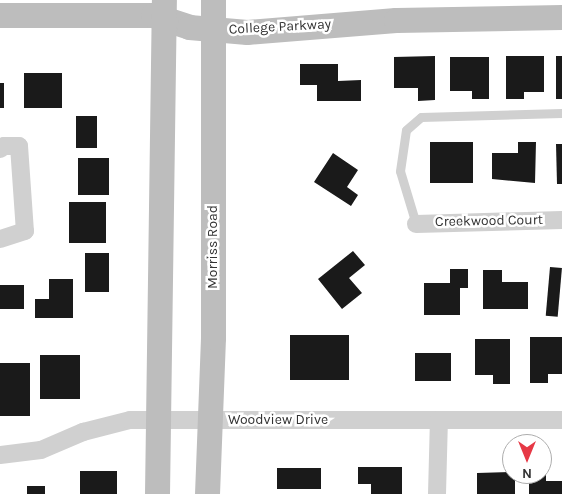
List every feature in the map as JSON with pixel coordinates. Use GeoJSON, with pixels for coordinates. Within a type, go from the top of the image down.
{"type":"FeatureCollection","features":[{"type":"Feature","properties":{"kind":"main road","name":"Morriss Road"},"geometry":{"type":"LineString","coordinates":[[207,494],[210,420],[213,0]]}},
{"type":"Feature","properties":{"kind":"main road","name":"College Parkway"},"geometry":{"type":"LineString","coordinates":[[0,16],[153,15],[164,9],[189,27],[247,32],[396,20],[562,17]]}},
{"type":"Feature","properties":{"kind":"main road"},"geometry":{"type":"LineString","coordinates":[[157,494],[164,9]]}},
{"type":"Feature","properties":{"kind":"street"},"geometry":{"type":"LineString","coordinates":[[0,150],[4,146],[19,146],[26,231],[0,239]]}},
{"type":"Feature","properties":{"kind":"street","name":"Creekwood Court"},"geometry":{"type":"LineString","coordinates":[[416,224],[562,220]]}},
{"type":"Feature","properties":{"kind":"street","name":"Woodview Drive"},"geometry":{"type":"LineString","coordinates":[[0,455],[41,450],[105,424],[158,420],[562,420]]}},
{"type":"Feature","properties":{"kind":"street"},"geometry":{"type":"LineString","coordinates":[[437,494],[439,420]]}},
{"type":"Feature","properties":{"kind":"lane"},"geometry":{"type":"LineString","coordinates":[[416,224],[400,171],[406,130],[421,117],[562,113]]}},
{"type":"Feature","properties":{"kind":"building"},"geometry":{"type":"Polygon","coordinates":[[[435,56],[435,100],[418,101],[418,88],[394,88],[394,57],[435,56]]]}},
{"type":"Feature","properties":{"kind":"building"},"geometry":{"type":"Polygon","coordinates":[[[506,56],[544,56],[544,92],[524,92],[524,99],[506,99],[506,56]]]}},
{"type":"Feature","properties":{"kind":"building"},"geometry":{"type":"Polygon","coordinates":[[[556,56],[562,56],[562,99],[556,99],[556,56]]]}},
{"type":"Feature","properties":{"kind":"building"},"geometry":{"type":"Polygon","coordinates":[[[450,57],[489,57],[489,99],[472,99],[472,91],[450,91],[450,57]]]}},
{"type":"Feature","properties":{"kind":"building"},"geometry":{"type":"Polygon","coordinates":[[[300,64],[338,64],[338,81],[361,80],[361,101],[317,101],[317,85],[300,85],[300,64]]]}},
{"type":"Feature","properties":{"kind":"building"},"geometry":{"type":"Polygon","coordinates":[[[24,73],[62,73],[62,108],[24,108],[24,73]]]}},
{"type":"Feature","properties":{"kind":"building"},"geometry":{"type":"Polygon","coordinates":[[[0,83],[4,83],[4,108],[0,108],[0,83]]]}},
{"type":"Feature","properties":{"kind":"building"},"geometry":{"type":"Polygon","coordinates":[[[76,116],[97,116],[97,148],[76,148],[76,116]]]}},
{"type":"Feature","properties":{"kind":"building"},"geometry":{"type":"Polygon","coordinates":[[[430,142],[473,142],[473,183],[430,183],[430,142]]]}},
{"type":"Feature","properties":{"kind":"building"},"geometry":{"type":"Polygon","coordinates":[[[518,142],[536,142],[535,183],[492,179],[492,153],[518,153],[518,142]]]}},
{"type":"Feature","properties":{"kind":"building"},"geometry":{"type":"Polygon","coordinates":[[[556,144],[562,144],[562,184],[557,184],[556,144]]]}},
{"type":"Feature","properties":{"kind":"building"},"geometry":{"type":"Polygon","coordinates":[[[333,153],[358,170],[347,187],[358,195],[351,206],[314,182],[333,153]]]}},
{"type":"Feature","properties":{"kind":"building"},"geometry":{"type":"Polygon","coordinates":[[[78,158],[109,158],[109,195],[78,195],[78,158]]]}},
{"type":"Feature","properties":{"kind":"building"},"geometry":{"type":"Polygon","coordinates":[[[69,202],[106,202],[106,243],[69,243],[69,202]]]}},
{"type":"Feature","properties":{"kind":"building"},"geometry":{"type":"Polygon","coordinates":[[[353,251],[365,265],[349,278],[362,293],[342,309],[318,279],[353,251]]]}},
{"type":"Feature","properties":{"kind":"building"},"geometry":{"type":"Polygon","coordinates":[[[85,253],[109,253],[109,292],[85,292],[85,253]]]}},
{"type":"Feature","properties":{"kind":"building"},"geometry":{"type":"Polygon","coordinates":[[[550,267],[562,268],[558,317],[546,316],[550,267]]]}},
{"type":"Feature","properties":{"kind":"building"},"geometry":{"type":"Polygon","coordinates":[[[450,269],[468,269],[468,288],[460,288],[460,315],[424,315],[424,283],[450,283],[450,269]]]}},
{"type":"Feature","properties":{"kind":"building"},"geometry":{"type":"Polygon","coordinates":[[[483,270],[502,270],[502,282],[528,282],[528,309],[483,309],[483,270]]]}},
{"type":"Feature","properties":{"kind":"building"},"geometry":{"type":"Polygon","coordinates":[[[49,279],[73,279],[73,318],[35,318],[35,299],[49,299],[49,279]]]}},
{"type":"Feature","properties":{"kind":"building"},"geometry":{"type":"Polygon","coordinates":[[[0,285],[24,285],[24,309],[0,309],[0,285]]]}},
{"type":"Feature","properties":{"kind":"building"},"geometry":{"type":"Polygon","coordinates":[[[290,335],[349,335],[349,380],[290,380],[290,335]]]}},
{"type":"Feature","properties":{"kind":"building"},"geometry":{"type":"Polygon","coordinates":[[[530,337],[562,337],[562,374],[548,374],[548,383],[530,383],[530,337]]]}},
{"type":"Feature","properties":{"kind":"building"},"geometry":{"type":"Polygon","coordinates":[[[475,339],[510,339],[510,384],[493,384],[493,375],[475,375],[475,339]]]}},
{"type":"Feature","properties":{"kind":"building"},"geometry":{"type":"Polygon","coordinates":[[[415,353],[451,353],[451,381],[415,381],[415,353]]]}},
{"type":"Feature","properties":{"kind":"building"},"geometry":{"type":"Polygon","coordinates":[[[40,355],[80,355],[80,399],[40,399],[40,355]]]}},
{"type":"Feature","properties":{"kind":"building"},"geometry":{"type":"Polygon","coordinates":[[[0,363],[30,363],[30,416],[0,416],[0,363]]]}},
{"type":"Feature","properties":{"kind":"building"},"geometry":{"type":"Polygon","coordinates":[[[358,467],[402,467],[402,494],[371,494],[371,484],[358,484],[358,467]]]}},
{"type":"Feature","properties":{"kind":"building"},"geometry":{"type":"Polygon","coordinates":[[[277,468],[321,468],[321,489],[277,489],[277,468]]]}},
{"type":"Feature","properties":{"kind":"building"},"geometry":{"type":"Polygon","coordinates":[[[80,471],[117,471],[117,494],[80,494],[80,471]]]}},
{"type":"Feature","properties":{"kind":"building"},"geometry":{"type":"Polygon","coordinates":[[[502,472],[502,484],[515,484],[515,494],[477,494],[477,473],[502,472]]]}},
{"type":"Feature","properties":{"kind":"building"},"geometry":{"type":"Polygon","coordinates":[[[552,481],[562,481],[562,494],[529,494],[529,484],[552,484],[552,481]]]}},
{"type":"Feature","properties":{"kind":"building"},"geometry":{"type":"Polygon","coordinates":[[[27,486],[45,486],[45,494],[27,494],[27,486]]]}}]}
